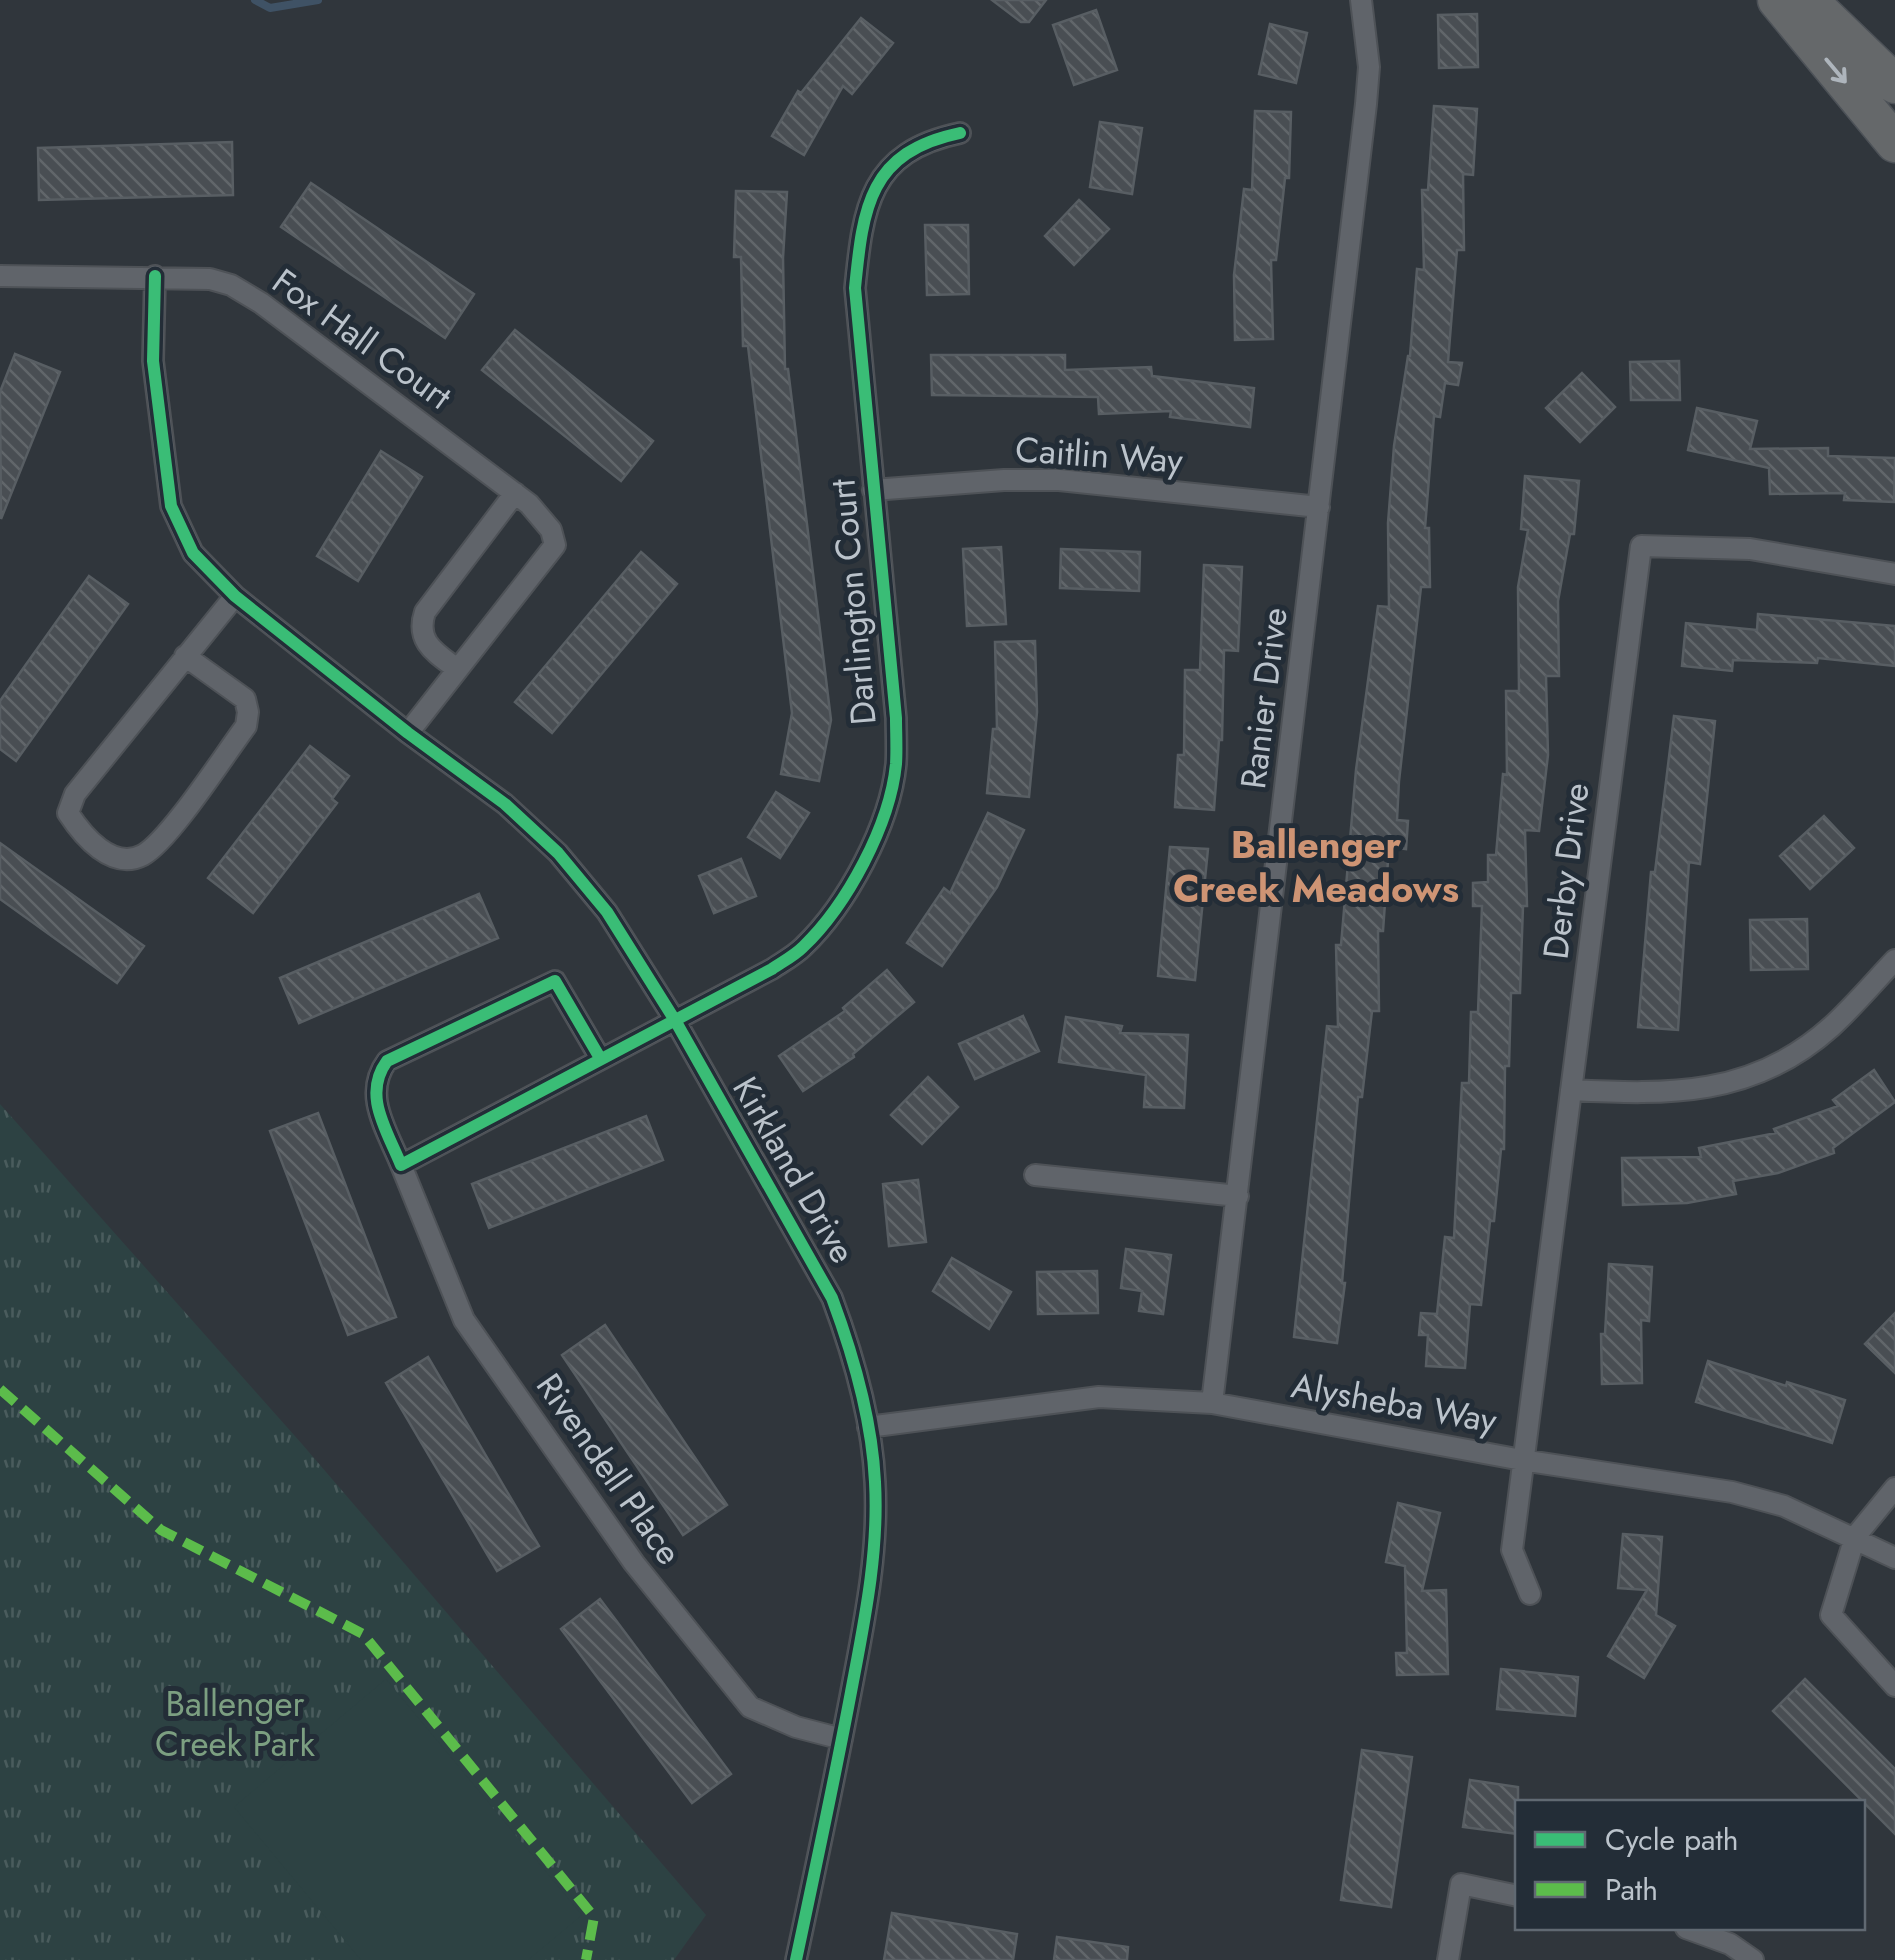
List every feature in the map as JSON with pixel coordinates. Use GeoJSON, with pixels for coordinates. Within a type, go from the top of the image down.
{"type":"FeatureCollection","features":[{"type":"Feature","properties":{"kind":"highway"},"geometry":{"type":"LineString","coordinates":[[1777,0],[1895,143]]}},
{"type":"Feature","properties":{"kind":"highway"},"geometry":{"type":"LineString","coordinates":[[1808,0],[1895,84]]}},
{"type":"Feature","properties":{"kind":"street","name":"Ranier Drive"},"geometry":{"type":"LineString","coordinates":[[1212,1403],[1369,67],[1361,0]]}},
{"type":"Feature","properties":{"kind":"street","name":"Darlington Court"},"geometry":{"type":"LineString","coordinates":[[676,1022],[772,970],[802,948],[839,903],[866,859],[886,808],[896,766],[896,718],[854,288],[866,211],[882,178],[902,153],[931,139],[960,133]]}},
{"type":"Feature","properties":{"kind":"street","name":"Fox Hall Court"},"geometry":{"type":"LineString","coordinates":[[0,276],[155,276],[210,279],[231,286],[262,303],[529,504],[551,530],[555,546],[408,733]]}},
{"type":"Feature","properties":{"kind":"street","name":"Kirkland Drive"},"geometry":{"type":"LineString","coordinates":[[155,276],[153,361],[170,506],[193,553],[235,596],[504,804],[558,853],[607,912],[676,1022],[832,1298],[851,1348],[868,1427],[875,1480],[876,1545],[842,1739],[796,1960]]}},
{"type":"Feature","properties":{"kind":"street","name":"Caitlin Way"},"geometry":{"type":"LineString","coordinates":[[874,490],[1059,480],[1319,507]]}},
{"type":"Feature","properties":{"kind":"street"},"geometry":{"type":"LineString","coordinates":[[457,669],[428,646],[422,635],[425,612],[515,494]]}},
{"type":"Feature","properties":{"kind":"street","name":"Derby Drive"},"geometry":{"type":"LineString","coordinates":[[1530,1594],[1512,1550],[1641,546],[1750,549],[1895,574]]}},
{"type":"Feature","properties":{"kind":"street"},"geometry":{"type":"LineString","coordinates":[[184,656],[244,699],[248,712],[246,726],[167,833],[142,856],[106,855],[68,813],[75,794],[184,656],[235,596]]}},
{"type":"Feature","properties":{"kind":"street"},"geometry":{"type":"LineString","coordinates":[[1571,1090],[1656,1094],[1711,1088],[1778,1065],[1830,1028],[1895,960]]}},
{"type":"Feature","properties":{"kind":"street","name":"Rivendell Place"},"geometry":{"type":"LineString","coordinates":[[600,1058],[555,981],[387,1061],[376,1077],[375,1099],[464,1320],[634,1564],[750,1707],[796,1727],[842,1739]]}},
{"type":"Feature","properties":{"kind":"street"},"geometry":{"type":"LineString","coordinates":[[401,1165],[600,1058],[676,1022]]}},
{"type":"Feature","properties":{"kind":"street"},"geometry":{"type":"LineString","coordinates":[[1036,1175],[1238,1196]]}},
{"type":"Feature","properties":{"kind":"street","name":"Alysheba Way"},"geometry":{"type":"LineString","coordinates":[[868,1427],[1098,1397],[1212,1403],[1522,1460],[1732,1492],[1784,1506],[1895,1558]]}},
{"type":"Feature","properties":{"kind":"street"},"geometry":{"type":"LineString","coordinates":[[1895,1488],[1854,1537],[1830,1616],[1895,1686]]}},
{"type":"Feature","properties":{"kind":"street"},"geometry":{"type":"LineString","coordinates":[[1448,1960],[1461,1884],[1515,1895]]}},
{"type":"Feature","properties":{"kind":"street"},"geometry":{"type":"LineString","coordinates":[[1692,1930],[1730,1944],[1754,1960]]}},
{"type":"Feature","properties":{"kind":"green space","name":"Ballenger Creek Park"},"geometry":{"type":"Polygon","coordinates":[[[0,1104],[302,1444],[706,1915],[674,1960],[0,1960],[0,1104]]]}},
{"type":"Feature","properties":{"kind":"green space"},"geometry":{"type":"Polygon","coordinates":[[[386,1679],[582,1915],[528,1960],[361,1960],[234,1807],[386,1679]]]}},
{"type":"Feature","properties":{"kind":"building"},"geometry":{"type":"Polygon","coordinates":[[[992,0],[1046,0],[1029,22],[1021,22],[992,0]]]}},
{"type":"Feature","properties":{"kind":"building"},"geometry":{"type":"Polygon","coordinates":[[[1096,10],[1117,70],[1074,85],[1053,25],[1096,10]]]}},
{"type":"Feature","properties":{"kind":"building"},"geometry":{"type":"Polygon","coordinates":[[[1477,14],[1478,67],[1439,68],[1438,15],[1477,14]]]}},
{"type":"Feature","properties":{"kind":"building"},"geometry":{"type":"Polygon","coordinates":[[[861,18],[893,43],[852,94],[843,86],[804,155],[772,136],[798,91],[801,93],[861,18]]]}},
{"type":"Feature","properties":{"kind":"building"},"geometry":{"type":"Polygon","coordinates":[[[1270,24],[1307,33],[1296,83],[1259,74],[1270,24]]]}},
{"type":"Feature","properties":{"kind":"building"},"geometry":{"type":"Polygon","coordinates":[[[1434,106],[1477,109],[1473,175],[1463,174],[1464,250],[1457,250],[1448,362],[1462,363],[1458,385],[1445,383],[1440,417],[1434,416],[1425,528],[1429,528],[1430,587],[1421,587],[1399,781],[1397,820],[1408,821],[1406,849],[1389,847],[1383,931],[1378,931],[1379,1011],[1372,1011],[1362,1097],[1358,1097],[1337,1343],[1294,1337],[1327,1026],[1338,1027],[1336,945],[1341,945],[1356,770],[1378,606],[1389,607],[1388,523],[1394,446],[1410,356],[1417,269],[1424,270],[1422,190],[1428,190],[1434,106]]]}},
{"type":"Feature","properties":{"kind":"building"},"geometry":{"type":"Polygon","coordinates":[[[1255,111],[1291,112],[1289,178],[1285,178],[1276,260],[1271,260],[1273,339],[1235,340],[1234,275],[1244,189],[1252,190],[1255,111]]]}},
{"type":"Feature","properties":{"kind":"building"},"geometry":{"type":"Polygon","coordinates":[[[1100,122],[1142,128],[1132,194],[1090,187],[1100,122]]]}},
{"type":"Feature","properties":{"kind":"building"},"geometry":{"type":"Polygon","coordinates":[[[232,142],[233,195],[39,200],[38,148],[232,142]]]}},
{"type":"Feature","properties":{"kind":"building"},"geometry":{"type":"Polygon","coordinates":[[[311,183],[474,294],[445,338],[281,227],[311,183]]]}},
{"type":"Feature","properties":{"kind":"building"},"geometry":{"type":"Polygon","coordinates":[[[736,191],[787,192],[783,258],[785,369],[831,720],[819,781],[781,774],[792,713],[748,346],[743,346],[741,257],[734,257],[736,191]]]}},
{"type":"Feature","properties":{"kind":"building"},"geometry":{"type":"Polygon","coordinates":[[[1079,200],[1109,229],[1074,265],[1045,236],[1079,200]]]}},
{"type":"Feature","properties":{"kind":"building"},"geometry":{"type":"Polygon","coordinates":[[[925,225],[968,225],[969,294],[927,295],[925,225]]]}},
{"type":"Feature","properties":{"kind":"building"},"geometry":{"type":"Polygon","coordinates":[[[515,330],[653,441],[621,481],[482,370],[515,330]]]}},
{"type":"Feature","properties":{"kind":"building"},"geometry":{"type":"Polygon","coordinates":[[[15,354],[60,372],[1,519],[0,392],[15,354]]]}},
{"type":"Feature","properties":{"kind":"building"},"geometry":{"type":"Polygon","coordinates":[[[931,355],[1065,355],[1065,370],[1151,367],[1152,376],[1254,388],[1250,427],[1170,417],[1171,411],[1099,414],[1098,397],[932,395],[931,355]]]}},
{"type":"Feature","properties":{"kind":"building"},"geometry":{"type":"Polygon","coordinates":[[[1679,361],[1680,400],[1631,400],[1630,362],[1679,361]]]}},
{"type":"Feature","properties":{"kind":"building"},"geometry":{"type":"Polygon","coordinates":[[[1582,373],[1615,407],[1580,442],[1546,408],[1582,373]]]}},
{"type":"Feature","properties":{"kind":"building"},"geometry":{"type":"Polygon","coordinates":[[[1697,408],[1757,421],[1750,449],[1828,448],[1828,456],[1895,458],[1894,502],[1844,500],[1845,493],[1770,494],[1769,468],[1688,450],[1697,408]]]}},
{"type":"Feature","properties":{"kind":"building"},"geometry":{"type":"Polygon","coordinates":[[[381,451],[422,477],[358,581],[317,556],[381,451]]]}},
{"type":"Feature","properties":{"kind":"building"},"geometry":{"type":"Polygon","coordinates":[[[1525,476],[1579,481],[1574,534],[1570,534],[1558,601],[1559,676],[1546,676],[1548,755],[1539,831],[1525,830],[1527,906],[1523,906],[1520,993],[1511,993],[1504,1149],[1494,1221],[1490,1221],[1481,1305],[1470,1304],[1465,1368],[1426,1366],[1428,1335],[1419,1335],[1421,1313],[1437,1314],[1445,1237],[1454,1238],[1462,1083],[1469,1083],[1471,1012],[1478,1012],[1482,906],[1473,906],[1473,883],[1488,882],[1488,855],[1496,855],[1503,774],[1507,775],[1506,691],[1519,691],[1518,587],[1528,530],[1521,529],[1525,476]]]}},
{"type":"Feature","properties":{"kind":"building"},"geometry":{"type":"Polygon","coordinates":[[[1001,547],[1006,624],[967,626],[963,549],[1001,547]]]}},
{"type":"Feature","properties":{"kind":"building"},"geometry":{"type":"Polygon","coordinates":[[[1061,549],[1140,552],[1139,591],[1060,588],[1061,549]]]}},
{"type":"Feature","properties":{"kind":"building"},"geometry":{"type":"Polygon","coordinates":[[[641,552],[677,584],[552,733],[515,702],[641,552]]]}},
{"type":"Feature","properties":{"kind":"building"},"geometry":{"type":"Polygon","coordinates":[[[1204,565],[1242,567],[1238,651],[1224,650],[1222,740],[1214,810],[1175,807],[1178,755],[1184,755],[1185,670],[1200,670],[1204,565]]]}},
{"type":"Feature","properties":{"kind":"building"},"geometry":{"type":"Polygon","coordinates":[[[89,576],[128,604],[16,761],[0,749],[0,701],[89,576]]]}},
{"type":"Feature","properties":{"kind":"building"},"geometry":{"type":"Polygon","coordinates":[[[1758,614],[1895,626],[1895,666],[1818,658],[1817,663],[1733,660],[1732,671],[1682,666],[1686,623],[1757,630],[1758,614]]]}},
{"type":"Feature","properties":{"kind":"building"},"geometry":{"type":"Polygon","coordinates":[[[1035,641],[1037,712],[1029,797],[987,793],[993,729],[997,729],[995,642],[1035,641]]]}},
{"type":"Feature","properties":{"kind":"building"},"geometry":{"type":"Polygon","coordinates":[[[1674,716],[1715,721],[1700,864],[1689,862],[1678,1030],[1638,1027],[1651,872],[1655,872],[1674,716]]]}},
{"type":"Feature","properties":{"kind":"building"},"geometry":{"type":"Polygon","coordinates":[[[310,746],[349,776],[332,799],[337,803],[253,913],[208,878],[310,746]]]}},
{"type":"Feature","properties":{"kind":"building"},"geometry":{"type":"Polygon","coordinates":[[[776,792],[809,813],[780,858],[748,837],[776,792]]]}},
{"type":"Feature","properties":{"kind":"building"},"geometry":{"type":"Polygon","coordinates":[[[988,813],[1024,830],[997,887],[942,966],[907,943],[944,888],[950,893],[988,813]]]}},
{"type":"Feature","properties":{"kind":"building"},"geometry":{"type":"Polygon","coordinates":[[[1824,816],[1854,848],[1810,889],[1780,856],[1824,816]]]}},
{"type":"Feature","properties":{"kind":"building"},"geometry":{"type":"Polygon","coordinates":[[[0,843],[144,946],[117,983],[0,899],[0,843]]]}},
{"type":"Feature","properties":{"kind":"building"},"geometry":{"type":"Polygon","coordinates":[[[1170,847],[1208,849],[1195,980],[1158,976],[1170,847]]]}},
{"type":"Feature","properties":{"kind":"building"},"geometry":{"type":"Polygon","coordinates":[[[741,859],[756,896],[714,913],[699,876],[741,859]]]}},
{"type":"Feature","properties":{"kind":"building"},"geometry":{"type":"Polygon","coordinates":[[[479,894],[498,938],[299,1023],[280,978],[479,894]]]}},
{"type":"Feature","properties":{"kind":"building"},"geometry":{"type":"Polygon","coordinates":[[[1807,919],[1808,969],[1751,970],[1750,920],[1807,919]]]}},
{"type":"Feature","properties":{"kind":"building"},"geometry":{"type":"Polygon","coordinates":[[[887,970],[914,1002],[854,1057],[803,1091],[779,1056],[845,1011],[843,1008],[887,970]]]}},
{"type":"Feature","properties":{"kind":"building"},"geometry":{"type":"Polygon","coordinates":[[[1023,1016],[1039,1051],[975,1079],[959,1044],[1023,1016]]]}},
{"type":"Feature","properties":{"kind":"building"},"geometry":{"type":"Polygon","coordinates":[[[1066,1017],[1122,1026],[1120,1033],[1188,1035],[1184,1108],[1144,1107],[1146,1075],[1059,1062],[1066,1017]]]}},
{"type":"Feature","properties":{"kind":"building"},"geometry":{"type":"Polygon","coordinates":[[[1874,1070],[1895,1102],[1833,1148],[1834,1153],[1778,1173],[1733,1181],[1736,1194],[1687,1203],[1623,1205],[1622,1158],[1701,1157],[1699,1148],[1776,1133],[1774,1129],[1838,1106],[1833,1100],[1874,1070]]]}},
{"type":"Feature","properties":{"kind":"building"},"geometry":{"type":"Polygon","coordinates":[[[928,1077],[958,1107],[922,1144],[891,1115],[928,1077]]]}},
{"type":"Feature","properties":{"kind":"building"},"geometry":{"type":"Polygon","coordinates":[[[318,1113],[396,1317],[348,1335],[270,1131],[318,1113]]]}},
{"type":"Feature","properties":{"kind":"building"},"geometry":{"type":"Polygon","coordinates":[[[646,1116],[663,1160],[489,1228],[472,1184],[646,1116]]]}},
{"type":"Feature","properties":{"kind":"building"},"geometry":{"type":"Polygon","coordinates":[[[918,1180],[926,1242],[889,1246],[883,1184],[918,1180]]]}},
{"type":"Feature","properties":{"kind":"building"},"geometry":{"type":"Polygon","coordinates":[[[1126,1249],[1171,1255],[1163,1314],[1139,1311],[1142,1291],[1121,1288],[1126,1249]]]}},
{"type":"Feature","properties":{"kind":"building"},"geometry":{"type":"Polygon","coordinates":[[[952,1258],[1011,1292],[989,1329],[933,1291],[952,1258]]]}},
{"type":"Feature","properties":{"kind":"building"},"geometry":{"type":"Polygon","coordinates":[[[1609,1264],[1652,1267],[1649,1321],[1641,1320],[1642,1383],[1602,1384],[1601,1334],[1605,1334],[1609,1264]]]}},
{"type":"Feature","properties":{"kind":"building"},"geometry":{"type":"Polygon","coordinates":[[[1097,1271],[1098,1313],[1038,1314],[1037,1272],[1097,1271]]]}},
{"type":"Feature","properties":{"kind":"building"},"geometry":{"type":"Polygon","coordinates":[[[1895,1313],[1895,1373],[1865,1344],[1895,1313]]]}},
{"type":"Feature","properties":{"kind":"building"},"geometry":{"type":"Polygon","coordinates":[[[605,1325],[727,1505],[683,1535],[562,1355],[605,1325]]]}},
{"type":"Feature","properties":{"kind":"building"},"geometry":{"type":"Polygon","coordinates":[[[428,1357],[539,1546],[497,1571],[386,1383],[428,1357]]]}},
{"type":"Feature","properties":{"kind":"building"},"geometry":{"type":"Polygon","coordinates":[[[1708,1361],[1845,1400],[1832,1443],[1696,1402],[1708,1361]]]}},
{"type":"Feature","properties":{"kind":"building"},"geometry":{"type":"Polygon","coordinates":[[[1398,1503],[1440,1513],[1422,1591],[1446,1590],[1448,1674],[1397,1675],[1396,1653],[1407,1653],[1405,1566],[1386,1562],[1398,1503]]]}},
{"type":"Feature","properties":{"kind":"building"},"geometry":{"type":"Polygon","coordinates":[[[1623,1534],[1662,1537],[1656,1615],[1675,1626],[1644,1678],[1608,1656],[1647,1590],[1618,1588],[1623,1534]]]}},
{"type":"Feature","properties":{"kind":"building"},"geometry":{"type":"Polygon","coordinates":[[[600,1599],[731,1774],[692,1803],[561,1629],[600,1599]]]}},
{"type":"Feature","properties":{"kind":"building"},"geometry":{"type":"Polygon","coordinates":[[[1501,1669],[1578,1677],[1575,1716],[1497,1709],[1501,1669]]]}},
{"type":"Feature","properties":{"kind":"building"},"geometry":{"type":"Polygon","coordinates":[[[1805,1679],[1895,1769],[1895,1834],[1865,1800],[1773,1711],[1805,1679]]]}},
{"type":"Feature","properties":{"kind":"building"},"geometry":{"type":"Polygon","coordinates":[[[1362,1750],[1412,1757],[1391,1907],[1341,1900],[1362,1750]]]}},
{"type":"Feature","properties":{"kind":"building"},"geometry":{"type":"Polygon","coordinates":[[[1470,1780],[1518,1787],[1515,1834],[1463,1827],[1470,1780]]]}},
{"type":"Feature","properties":{"kind":"building"},"geometry":{"type":"Polygon","coordinates":[[[892,1913],[1017,1934],[1013,1960],[884,1960],[892,1913]]]}},
{"type":"Feature","properties":{"kind":"building"},"geometry":{"type":"Polygon","coordinates":[[[1057,1937],[1128,1947],[1127,1960],[1054,1960],[1057,1937]]]}},
{"type":"Feature","properties":{"kind":"waterway"},"geometry":{"type":"LineString","coordinates":[[255,0],[270,8],[318,0]]}},
{"type":"Feature","properties":{"kind":"marked path"},"geometry":{"type":"LineString","coordinates":[[0,1389],[161,1530],[363,1634],[594,1917],[586,1960]]}},
{"type":"Feature","properties":{"kind":"cycle path"},"geometry":{"type":"LineString","coordinates":[[600,1058],[555,981],[387,1061],[377,1087],[379,1113],[401,1165],[772,969],[803,947],[850,887],[876,838],[896,764],[896,718],[855,288],[858,259],[868,208],[889,169],[906,154],[960,133]]}},
{"type":"Feature","properties":{"kind":"cycle path"},"geometry":{"type":"LineString","coordinates":[[155,276],[153,361],[171,506],[193,553],[235,596],[505,804],[558,853],[607,912],[676,1022],[832,1298],[866,1412],[875,1482],[875,1535],[861,1640],[796,1960]]}},
{"type":"Feature","properties":{"kind":"district","name":"Ballenger Creek Meadows"},"geometry":{"type":"Point","coordinates":[1316,867]}}]}
